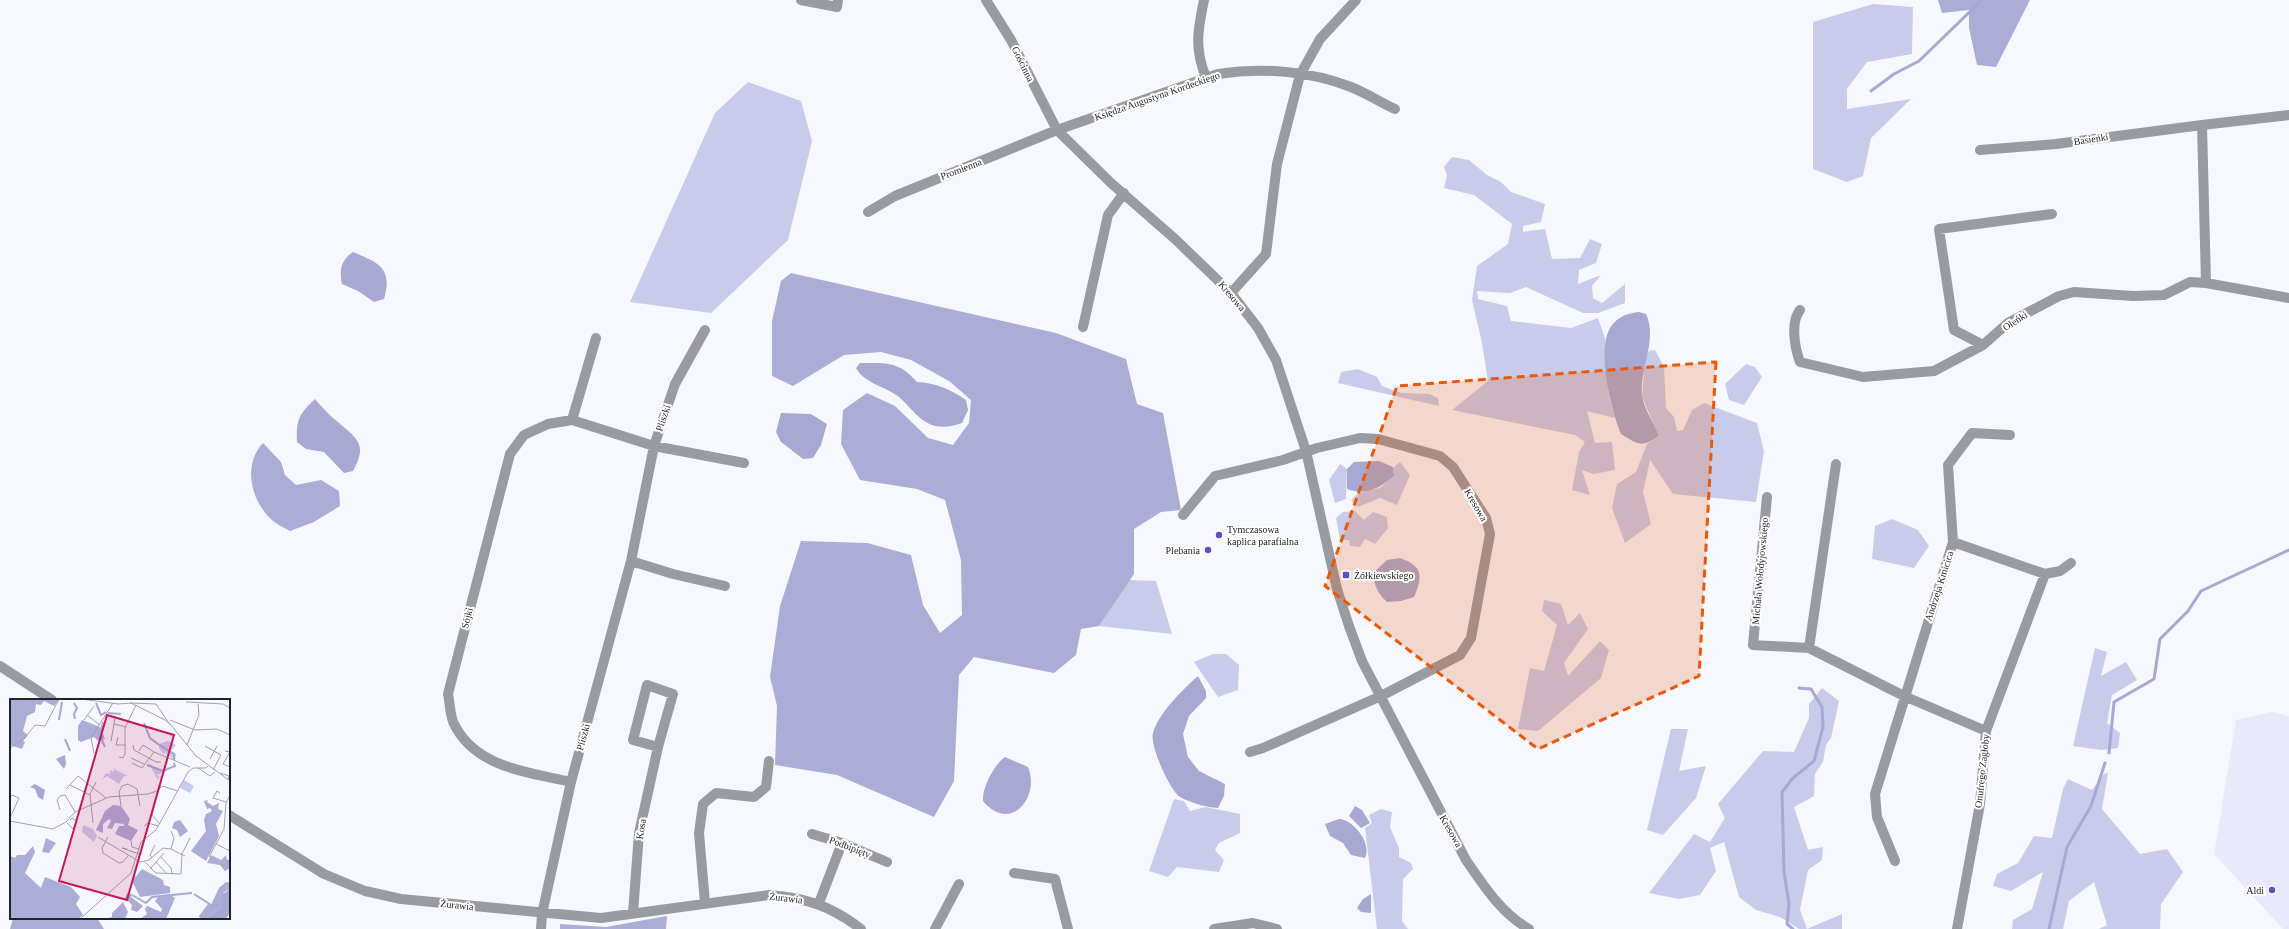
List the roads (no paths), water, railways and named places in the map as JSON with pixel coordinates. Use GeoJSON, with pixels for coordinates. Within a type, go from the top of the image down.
{"type":"FeatureCollection","features":[{"type":"Feature","properties":{"kind":"street"},"geometry":{"type":"LineString","coordinates":[[801,0],[837,7],[838,0]]}},
{"type":"Feature","properties":{"kind":"street","name":"Gościnna"},"geometry":{"type":"LineString","coordinates":[[986,0],[1011,40],[1057,130]]}},
{"type":"Feature","properties":{"kind":"street"},"geometry":{"type":"LineString","coordinates":[[1204,0],[1197,37],[1200,64],[1206,77]]}},
{"type":"Feature","properties":{"kind":"street"},"geometry":{"type":"LineString","coordinates":[[1231,293],[1266,254],[1277,164],[1300,75],[1320,39],[1356,0]]}},
{"type":"Feature","properties":{"kind":"street","name":"Księdza Augustyna Kordeckiego"},"geometry":{"type":"LineString","coordinates":[[1057,130],[1206,77],[1240,70],[1285,72],[1323,78],[1351,87],[1395,109]]}},
{"type":"Feature","properties":{"kind":"street","name":"Basieńki"},"geometry":{"type":"LineString","coordinates":[[1980,150],[2056,144],[2289,115]]}},
{"type":"Feature","properties":{"kind":"street"},"geometry":{"type":"LineString","coordinates":[[2202,125],[2206,283]]}},
{"type":"Feature","properties":{"kind":"street","name":"Kresowa"},"geometry":{"type":"LineString","coordinates":[[1057,130],[1111,183],[1124,193],[1231,293],[1258,328],[1276,360],[1306,451],[1337,589],[1362,661],[1466,860],[1486,889],[1514,920],[1529,929]]}},
{"type":"Feature","properties":{"kind":"street","name":"Promienna"},"geometry":{"type":"LineString","coordinates":[[868,212],[896,196],[1057,130]]}},
{"type":"Feature","properties":{"kind":"street"},"geometry":{"type":"LineString","coordinates":[[1083,327],[1108,215],[1124,193]]}},
{"type":"Feature","properties":{"kind":"street"},"geometry":{"type":"LineString","coordinates":[[1984,345],[1954,330],[1939,229],[2052,214]]}},
{"type":"Feature","properties":{"kind":"street","name":"Oleńki"},"geometry":{"type":"LineString","coordinates":[[1800,310],[1796,315],[1795,349],[1800,362],[1863,377],[1934,371],[1984,345],[2008,323],[2059,296],[2074,292],[2133,296],[2164,296],[2190,282],[2206,283],[2289,298]]}},
{"type":"Feature","properties":{"kind":"street","name":"Pliszki"},"geometry":{"type":"LineString","coordinates":[[541,929],[542,914],[571,782],[630,561],[654,446],[674,384],[705,330]]}},
{"type":"Feature","properties":{"kind":"street"},"geometry":{"type":"LineString","coordinates":[[572,420],[596,338]]}},
{"type":"Feature","properties":{"kind":"street","name":"Sójki"},"geometry":{"type":"LineString","coordinates":[[571,782],[504,767],[471,748],[454,723],[448,694],[510,454],[524,435],[548,424],[572,420],[654,446],[744,463]]}},
{"type":"Feature","properties":{"kind":"street","name":"Andrzeja Kmicica"},"geometry":{"type":"LineString","coordinates":[[1895,861],[1877,817],[1875,794],[1904,696],[1953,542],[1948,465],[1972,433],[2010,435]]}},
{"type":"Feature","properties":{"kind":"street","name":"Kresowa"},"geometry":{"type":"LineString","coordinates":[[1250,752],[1263,748],[1381,696],[1460,655],[1471,638],[1490,534],[1486,518],[1452,467],[1440,456],[1378,439],[1366,439],[1306,451]]}},
{"type":"Feature","properties":{"kind":"street"},"geometry":{"type":"LineString","coordinates":[[1183,515],[1215,476],[1284,460],[1306,451]]}},
{"type":"Feature","properties":{"kind":"street"},"geometry":{"type":"LineString","coordinates":[[1836,464],[1809,648],[1904,696],[1986,731]]}},
{"type":"Feature","properties":{"kind":"street","name":"Michała Wołodyjowskiego"},"geometry":{"type":"LineString","coordinates":[[1767,497],[1753,645],[1809,648]]}},
{"type":"Feature","properties":{"kind":"street"},"geometry":{"type":"LineString","coordinates":[[1953,542],[2045,574],[2060,571],[2070,563]]}},
{"type":"Feature","properties":{"kind":"street"},"geometry":{"type":"LineString","coordinates":[[630,561],[673,574],[725,586]]}},
{"type":"Feature","properties":{"kind":"street","name":"Onufrego Zagłoby"},"geometry":{"type":"LineString","coordinates":[[1957,929],[1980,804],[1986,731],[2045,574]]}},
{"type":"Feature","properties":{"kind":"street"},"geometry":{"type":"LineString","coordinates":[[0,666],[50,699]]}},
{"type":"Feature","properties":{"kind":"street","name":"Kosa"},"geometry":{"type":"LineString","coordinates":[[634,913],[639,833],[658,748],[673,694],[647,685],[633,740],[658,748]]}},
{"type":"Feature","properties":{"kind":"street"},"geometry":{"type":"LineString","coordinates":[[705,903],[699,833],[703,804],[716,793],[754,797],[766,787],[769,762]]}},
{"type":"Feature","properties":{"kind":"street","name":"Żurawia"},"geometry":{"type":"LineString","coordinates":[[230,816],[324,874],[365,891],[401,899],[542,914],[601,918],[769,895],[794,897],[819,903],[846,917],[861,929]]}},
{"type":"Feature","properties":{"kind":"street","name":"Podbipięty"},"geometry":{"type":"LineString","coordinates":[[812,834],[842,843],[887,862]]}},
{"type":"Feature","properties":{"kind":"street"},"geometry":{"type":"LineString","coordinates":[[819,903],[842,843]]}},
{"type":"Feature","properties":{"kind":"street"},"geometry":{"type":"LineString","coordinates":[[1014,872],[1055,879],[1068,929]]}},
{"type":"Feature","properties":{"kind":"street"},"geometry":{"type":"LineString","coordinates":[[935,929],[959,884]]}},
{"type":"Feature","properties":{"kind":"street"},"geometry":{"type":"LineString","coordinates":[[1214,929],[1253,923],[1277,929]]}},
{"type":"Feature","properties":{"kind":"waterway"},"geometry":{"type":"LineString","coordinates":[[1871,91],[1894,74],[1919,61],[1982,0]]}},
{"type":"Feature","properties":{"kind":"waterway"},"geometry":{"type":"LineString","coordinates":[[2109,753],[2114,702],[2154,679],[2160,639],[2188,611],[2201,591],[2289,550]]}},
{"type":"Feature","properties":{"kind":"waterway"},"geometry":{"type":"LineString","coordinates":[[1793,929],[1787,924],[1789,904],[1784,872],[1782,792],[1793,778],[1814,761],[1823,727],[1822,707],[1811,689],[1799,688]]}},
{"type":"Feature","properties":{"kind":"waterway"},"geometry":{"type":"LineString","coordinates":[[2049,929],[2067,847],[2091,806],[2105,763]]}},
{"type":"Feature","properties":{"kind":"place","name":"Tymczasowa kaplica parafialna"},"geometry":{"type":"Point","coordinates":[1219,535]}},
{"type":"Feature","properties":{"kind":"place","name":"Plebania"},"geometry":{"type":"Point","coordinates":[1208,550]}},
{"type":"Feature","properties":{"kind":"place","name":"Żółkiewskiego"},"geometry":{"type":"Point","coordinates":[1346,575]}},
{"type":"Feature","properties":{"kind":"place","name":"Aldi"},"geometry":{"type":"Point","coordinates":[2272,890]}}]}
